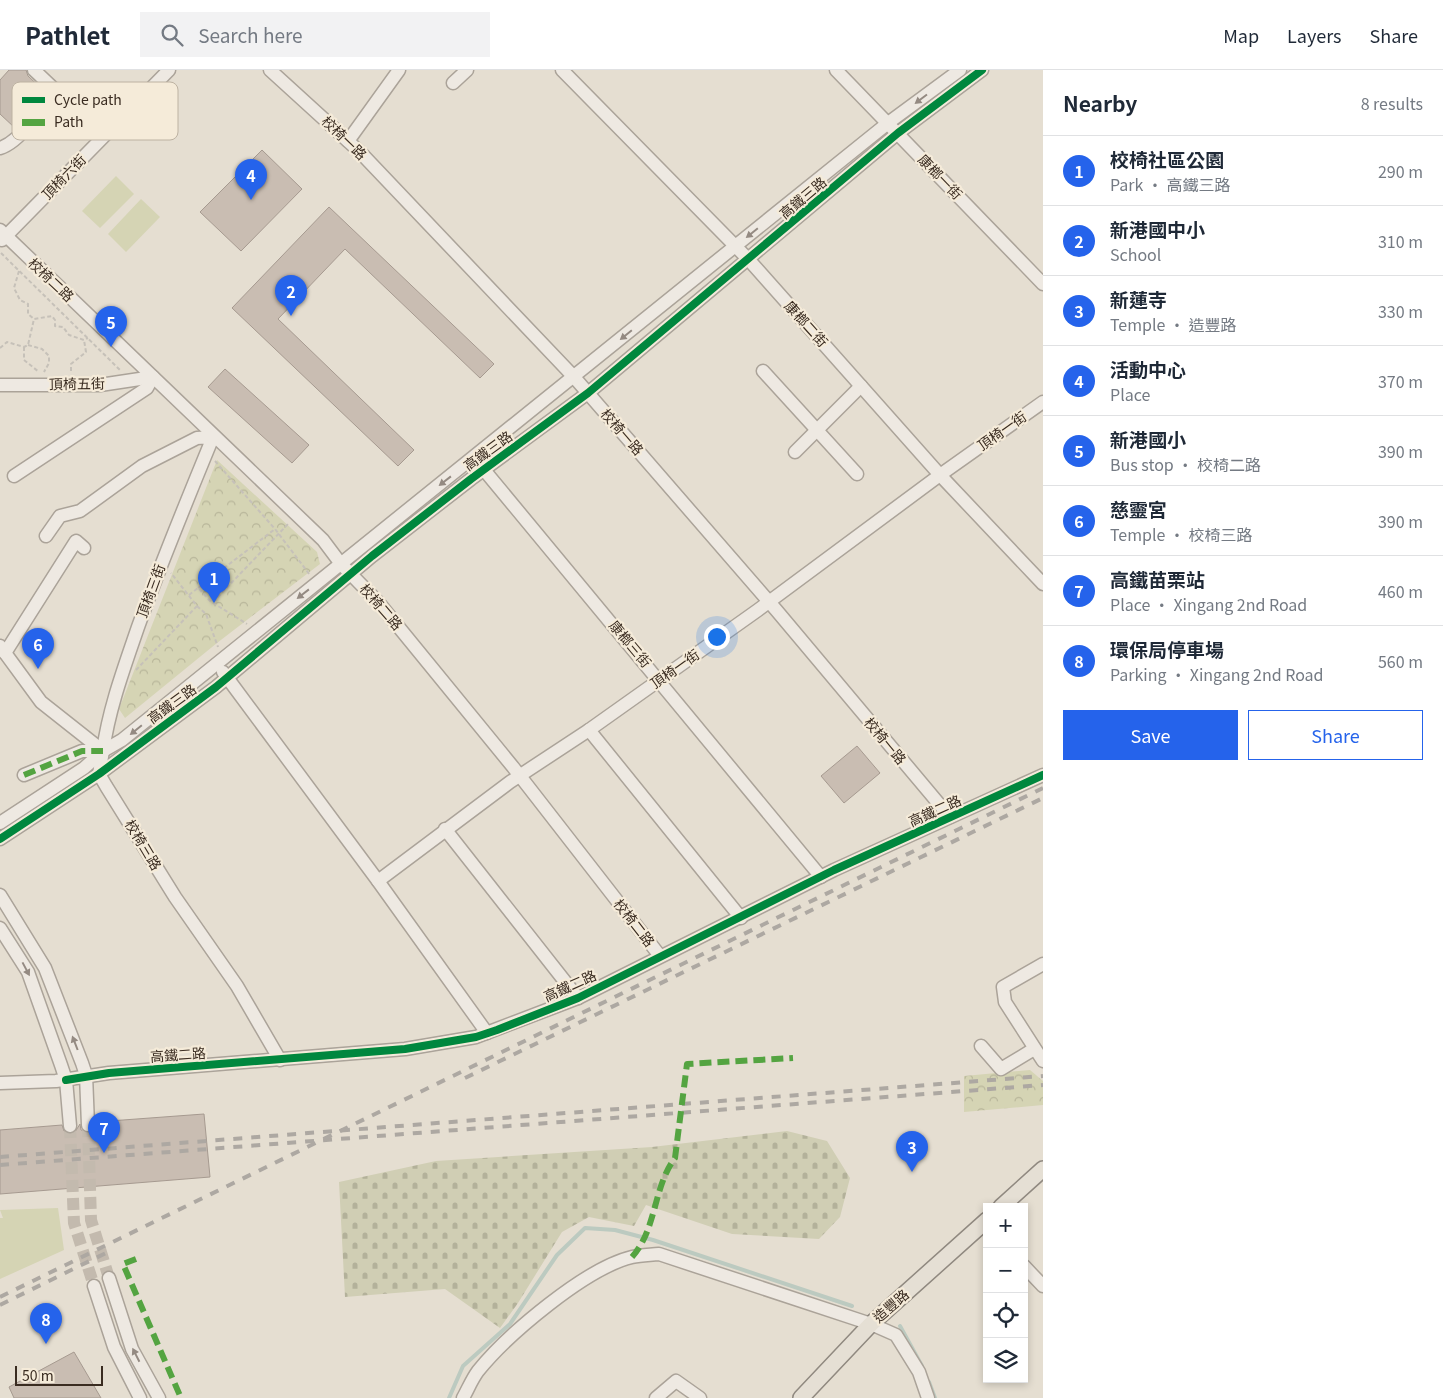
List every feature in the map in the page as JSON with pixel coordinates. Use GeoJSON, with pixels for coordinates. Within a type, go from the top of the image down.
{"type":"FeatureCollection","features":[{"type":"Feature","properties":{"kind":"main road"},"geometry":{"type":"LineString","coordinates":[[1006,1203],[1043,1169]]}},
{"type":"Feature","properties":{"kind":"main road","name":"造豐路"},"geometry":{"type":"LineString","coordinates":[[801,1398],[871,1324],[983,1226]]}},
{"type":"Feature","properties":{"kind":"street"},"geometry":{"type":"LineString","coordinates":[[34,70],[47,82]]}},
{"type":"Feature","properties":{"kind":"street","name":"頂椅六街"},"geometry":{"type":"LineString","coordinates":[[157,82],[169,70]]}},
{"type":"Feature","properties":{"kind":"street","name":"校椅一路"},"geometry":{"type":"LineString","coordinates":[[270,70],[348,141],[574,377],[770,602],[950,817]]}},
{"type":"Feature","properties":{"kind":"street"},"geometry":{"type":"LineString","coordinates":[[348,141],[399,70]]}},
{"type":"Feature","properties":{"kind":"street"},"geometry":{"type":"LineString","coordinates":[[453,83],[468,70]]}},
{"type":"Feature","properties":{"kind":"street","name":"康榔二街"},"geometry":{"type":"LineString","coordinates":[[562,70],[736,246],[940,475],[1043,584]]}},
{"type":"Feature","properties":{"kind":"street","name":"康榔一街"},"geometry":{"type":"LineString","coordinates":[[836,70],[1043,284]]}},
{"type":"Feature","properties":{"kind":"street","name":"高鐵三路"},"geometry":{"type":"LineString","coordinates":[[0,823],[84,768],[102,751],[122,740],[475,458],[888,123],[960,70]]}},
{"type":"Feature","properties":{"kind":"street","name":"高鐵三路"},"geometry":{"type":"LineString","coordinates":[[0,839],[99,774],[227,678],[351,573],[484,470],[588,393],[749,260],[898,133],[982,70]]}},
{"type":"Feature","properties":{"kind":"street"},"geometry":{"type":"LineString","coordinates":[[0,148],[10,145],[14,140]]}},
{"type":"Feature","properties":{"kind":"street","name":"頂椅六街"},"geometry":{"type":"LineString","coordinates":[[2,240],[100,140]]}},
{"type":"Feature","properties":{"kind":"street","name":"校椅二路"},"geometry":{"type":"LineString","coordinates":[[2,240],[14,245],[323,540],[341,564],[379,603],[520,776],[660,956]]}},
{"type":"Feature","properties":{"kind":"street"},"geometry":{"type":"LineString","coordinates":[[763,371],[857,474]]}},
{"type":"Feature","properties":{"kind":"street"},"geometry":{"type":"LineString","coordinates":[[14,476],[146,388],[152,377]]}},
{"type":"Feature","properties":{"kind":"street","name":"頂椅五街"},"geometry":{"type":"LineString","coordinates":[[0,385],[100,385],[152,377]]}},
{"type":"Feature","properties":{"kind":"street"},"geometry":{"type":"LineString","coordinates":[[795,452],[861,386]]}},
{"type":"Feature","properties":{"kind":"street","name":"頂椅一街"},"geometry":{"type":"LineString","coordinates":[[378,881],[445,829],[770,602],[940,475],[1043,402]]}},
{"type":"Feature","properties":{"kind":"street"},"geometry":{"type":"LineString","coordinates":[[46,536],[60,516],[80,511],[142,466],[197,438],[214,437]]}},
{"type":"Feature","properties":{"kind":"street","name":"頂椅三街"},"geometry":{"type":"LineString","coordinates":[[102,751],[106,724],[127,659],[162,561],[214,437]]}},
{"type":"Feature","properties":{"kind":"street","name":"康榔三街"},"geometry":{"type":"LineString","coordinates":[[475,458],[821,877]]}},
{"type":"Feature","properties":{"kind":"street"},"geometry":{"type":"LineString","coordinates":[[84,548],[76,541],[3,650],[41,702],[102,751]]}},
{"type":"Feature","properties":{"kind":"street"},"geometry":{"type":"LineString","coordinates":[[217,663],[378,881],[487,1033]]}},
{"type":"Feature","properties":{"kind":"street"},"geometry":{"type":"LineString","coordinates":[[589,730],[741,918]]}},
{"type":"Feature","properties":{"kind":"street"},"geometry":{"type":"LineString","coordinates":[[24,775],[82,751],[102,751]]}},
{"type":"Feature","properties":{"kind":"street"},"geometry":{"type":"LineString","coordinates":[[99,774],[102,751]]}},
{"type":"Feature","properties":{"kind":"street","name":"校椅三路"},"geometry":{"type":"LineString","coordinates":[[99,774],[175,897],[237,986],[280,1060]]}},
{"type":"Feature","properties":{"kind":"street","name":"高鐵二路"},"geometry":{"type":"LineString","coordinates":[[0,1084],[66,1080],[86,1075],[405,1050],[487,1033],[578,998],[821,877],[1043,774]]}},
{"type":"Feature","properties":{"kind":"street"},"geometry":{"type":"LineString","coordinates":[[445,829],[578,998]]}},
{"type":"Feature","properties":{"kind":"street"},"geometry":{"type":"LineString","coordinates":[[0,895],[45,968],[86,1075],[88,1125]]}},
{"type":"Feature","properties":{"kind":"street"},"geometry":{"type":"LineString","coordinates":[[0,928],[28,972],[66,1080],[70,1126]]}},
{"type":"Feature","properties":{"kind":"street"},"geometry":{"type":"LineString","coordinates":[[1043,964],[1003,987],[1006,1002],[1043,1062]]}},
{"type":"Feature","properties":{"kind":"street"},"geometry":{"type":"LineString","coordinates":[[981,1046],[1001,1069],[1034,1049]]}},
{"type":"Feature","properties":{"kind":"street"},"geometry":{"type":"LineString","coordinates":[[463,1398],[477,1372],[548,1305],[588,1275],[632,1257],[659,1254],[871,1324],[896,1335],[918,1372],[928,1398]]}},
{"type":"Feature","properties":{"kind":"street"},"geometry":{"type":"LineString","coordinates":[[1028,1270],[1043,1286]]}},
{"type":"Feature","properties":{"kind":"street"},"geometry":{"type":"LineString","coordinates":[[109,1278],[132,1349],[159,1398]]}},
{"type":"Feature","properties":{"kind":"street"},"geometry":{"type":"LineString","coordinates":[[94,1286],[114,1347],[140,1398]]}},
{"type":"Feature","properties":{"kind":"street"},"geometry":{"type":"LineString","coordinates":[[656,1398],[676,1381],[700,1398]]}},
{"type":"Feature","properties":{"kind":"path"},"geometry":{"type":"LineString","coordinates":[[2,240],[19,271],[120,370]]}},
{"type":"Feature","properties":{"kind":"path"},"geometry":{"type":"LineString","coordinates":[[19,271],[14,288],[20,300],[28,304],[28,314],[34,319],[52,316],[55,320],[55,326],[63,327],[69,335],[84,340]]}},
{"type":"Feature","properties":{"kind":"path"},"geometry":{"type":"LineString","coordinates":[[28,345],[34,319]]}},
{"type":"Feature","properties":{"kind":"path"},"geometry":{"type":"LineString","coordinates":[[84,340],[88,337]]}},
{"type":"Feature","properties":{"kind":"path"},"geometry":{"type":"LineString","coordinates":[[71,371],[71,364],[86,352],[84,340]]}},
{"type":"Feature","properties":{"kind":"path"},"geometry":{"type":"LineString","coordinates":[[0,348],[7,342],[24,347],[28,345],[42,349],[49,356],[47,368],[44,372]]}},
{"type":"Feature","properties":{"kind":"path"},"geometry":{"type":"LineString","coordinates":[[24,347],[24,360],[39,372]]}},
{"type":"Feature","properties":{"kind":"path"},"geometry":{"type":"LineString","coordinates":[[213,460],[279,534],[310,575]]}},
{"type":"Feature","properties":{"kind":"path"},"geometry":{"type":"LineString","coordinates":[[213,602],[291,522]]}},
{"type":"Feature","properties":{"kind":"path"},"geometry":{"type":"LineString","coordinates":[[189,595],[274,529]]}},
{"type":"Feature","properties":{"kind":"path"},"geometry":{"type":"LineString","coordinates":[[168,569],[197,606],[206,614],[219,649]]}},
{"type":"Feature","properties":{"kind":"path"},"geometry":{"type":"LineString","coordinates":[[198,588],[213,602],[249,625]]}},
{"type":"Feature","properties":{"kind":"path"},"geometry":{"type":"LineString","coordinates":[[134,672],[197,606]]}},
{"type":"Feature","properties":{"kind":"green space"},"geometry":{"type":"Polygon","coordinates":[[[116,176],[134,194],[100,228],[82,211],[116,176]]]}},
{"type":"Feature","properties":{"kind":"green space"},"geometry":{"type":"Polygon","coordinates":[[[141,199],[160,217],[126,252],[108,234],[141,199]]]}},
{"type":"Feature","properties":{"kind":"green space"},"geometry":{"type":"Polygon","coordinates":[[[217,460],[317,552],[320,564],[217,643],[125,718],[119,709],[217,460]]]}},
{"type":"Feature","properties":{"kind":"green space"},"geometry":{"type":"Polygon","coordinates":[[[1030,1070],[1043,1081],[1043,1105],[964,1112],[964,1076],[1030,1070]]]}},
{"type":"Feature","properties":{"kind":"green space"},"geometry":{"type":"Polygon","coordinates":[[[787,1131],[827,1141],[850,1178],[840,1217],[819,1239],[732,1234],[646,1205],[634,1226],[589,1217],[562,1232],[518,1303],[500,1328],[445,1289],[345,1297],[339,1182],[436,1161],[652,1147],[787,1131]]]}},
{"type":"Feature","properties":{"kind":"green space"},"geometry":{"type":"Polygon","coordinates":[[[58,1208],[64,1250],[0,1279],[0,1218],[3,1218],[0,1210],[58,1208]]]}},
{"type":"Feature","properties":{"kind":"building"},"geometry":{"type":"Polygon","coordinates":[[[9,70],[26,70],[28,76],[34,82],[12,82],[12,125],[0,114],[0,80],[9,70]]]}},
{"type":"Feature","properties":{"kind":"building"},"geometry":{"type":"Polygon","coordinates":[[[262,150],[302,189],[241,251],[200,212],[262,150]]]}},
{"type":"Feature","properties":{"kind":"building"},"geometry":{"type":"Polygon","coordinates":[[[329,207],[494,364],[480,378],[345,249],[278,319],[414,450],[398,466],[232,308],[329,207]]]}},
{"type":"Feature","properties":{"kind":"building"},"geometry":{"type":"Polygon","coordinates":[[[225,369],[309,445],[292,463],[208,387],[225,369]]]}},
{"type":"Feature","properties":{"kind":"building"},"geometry":{"type":"Polygon","coordinates":[[[857,746],[880,773],[844,803],[821,776],[857,746]]]}},
{"type":"Feature","properties":{"kind":"building"},"geometry":{"type":"Polygon","coordinates":[[[204,1114],[210,1177],[0,1194],[0,1130],[62,1125],[64,1131],[70,1134],[75,1132],[80,1124],[81,1130],[89,1133],[95,1129],[96,1122],[204,1114]]]}},
{"type":"Feature","properties":{"kind":"building"},"geometry":{"type":"Polygon","coordinates":[[[74,1352],[101,1398],[14,1398],[9,1387],[74,1352]]]}},
{"type":"Feature","properties":{"kind":"waterway"},"geometry":{"type":"LineString","coordinates":[[449,1398],[463,1366],[510,1324],[557,1255],[585,1228],[615,1230],[653,1240],[852,1306]]}},
{"type":"Feature","properties":{"kind":"waterway"},"geometry":{"type":"LineString","coordinates":[[900,1326],[922,1366]]}},
{"type":"Feature","properties":{"kind":"waterway"},"geometry":{"type":"LineString","coordinates":[[929,1382],[935,1398]]}},
{"type":"Feature","properties":{"kind":"tunnel"},"geometry":{"type":"LineString","coordinates":[[88,1125],[91,1220],[109,1278]]}},
{"type":"Feature","properties":{"kind":"tunnel"},"geometry":{"type":"LineString","coordinates":[[70,1126],[74,1223],[94,1286]]}},
{"type":"Feature","properties":{"kind":"railway"},"geometry":{"type":"LineString","coordinates":[[0,1297],[1043,788]]}},
{"type":"Feature","properties":{"kind":"railway"},"geometry":{"type":"LineString","coordinates":[[465,1078],[1043,798]]}},
{"type":"Feature","properties":{"kind":"railway"},"geometry":{"type":"LineString","coordinates":[[0,1157],[1043,1076]]}},
{"type":"Feature","properties":{"kind":"railway"},"geometry":{"type":"LineString","coordinates":[[0,1165],[1043,1085]]}},
{"type":"Feature","properties":{"kind":"railway"},"geometry":{"type":"LineString","coordinates":[[0,1305],[112,1250]]}},
{"type":"Feature","properties":{"kind":"marked path"},"geometry":{"type":"LineString","coordinates":[[24,775],[82,751],[103,751]]}},
{"type":"Feature","properties":{"kind":"marked path"},"geometry":{"type":"LineString","coordinates":[[632,1257],[646,1234],[663,1182],[675,1158],[687,1064],[793,1058]]}},
{"type":"Feature","properties":{"kind":"marked path"},"geometry":{"type":"LineString","coordinates":[[136,1259],[123,1264],[181,1398]]}},
{"type":"Feature","properties":{"kind":"cycle path"},"geometry":{"type":"LineString","coordinates":[[0,839],[99,774],[216,687],[372,556],[471,479],[588,393],[898,133],[982,70]]}},
{"type":"Feature","properties":{"kind":"cycle path"},"geometry":{"type":"LineString","coordinates":[[66,1080],[109,1073],[405,1049],[476,1037],[578,998],[834,870],[1043,775]]}},
{"type":"Feature","properties":{"kind":"place","name":"活動中心"},"geometry":{"type":"Point","coordinates":[251,200]}},
{"type":"Feature","properties":{"kind":"place","name":"新港國中小"},"geometry":{"type":"Point","coordinates":[291,316]}},
{"type":"Feature","properties":{"kind":"place","name":"新港國小"},"geometry":{"type":"Point","coordinates":[111,347]}},
{"type":"Feature","properties":{"kind":"place","name":"校椅社區公園"},"geometry":{"type":"Point","coordinates":[214,603]}},
{"type":"Feature","properties":{"kind":"place","name":"慈靈宮"},"geometry":{"type":"Point","coordinates":[38,669]}},
{"type":"Feature","properties":{"kind":"place","name":"高鐵苗栗站"},"geometry":{"type":"Point","coordinates":[104,1153]}},
{"type":"Feature","properties":{"kind":"place","name":"新蓮寺"},"geometry":{"type":"Point","coordinates":[912,1172]}},
{"type":"Feature","properties":{"kind":"place","name":"環保局停車場"},"geometry":{"type":"Point","coordinates":[46,1344]}}]}
